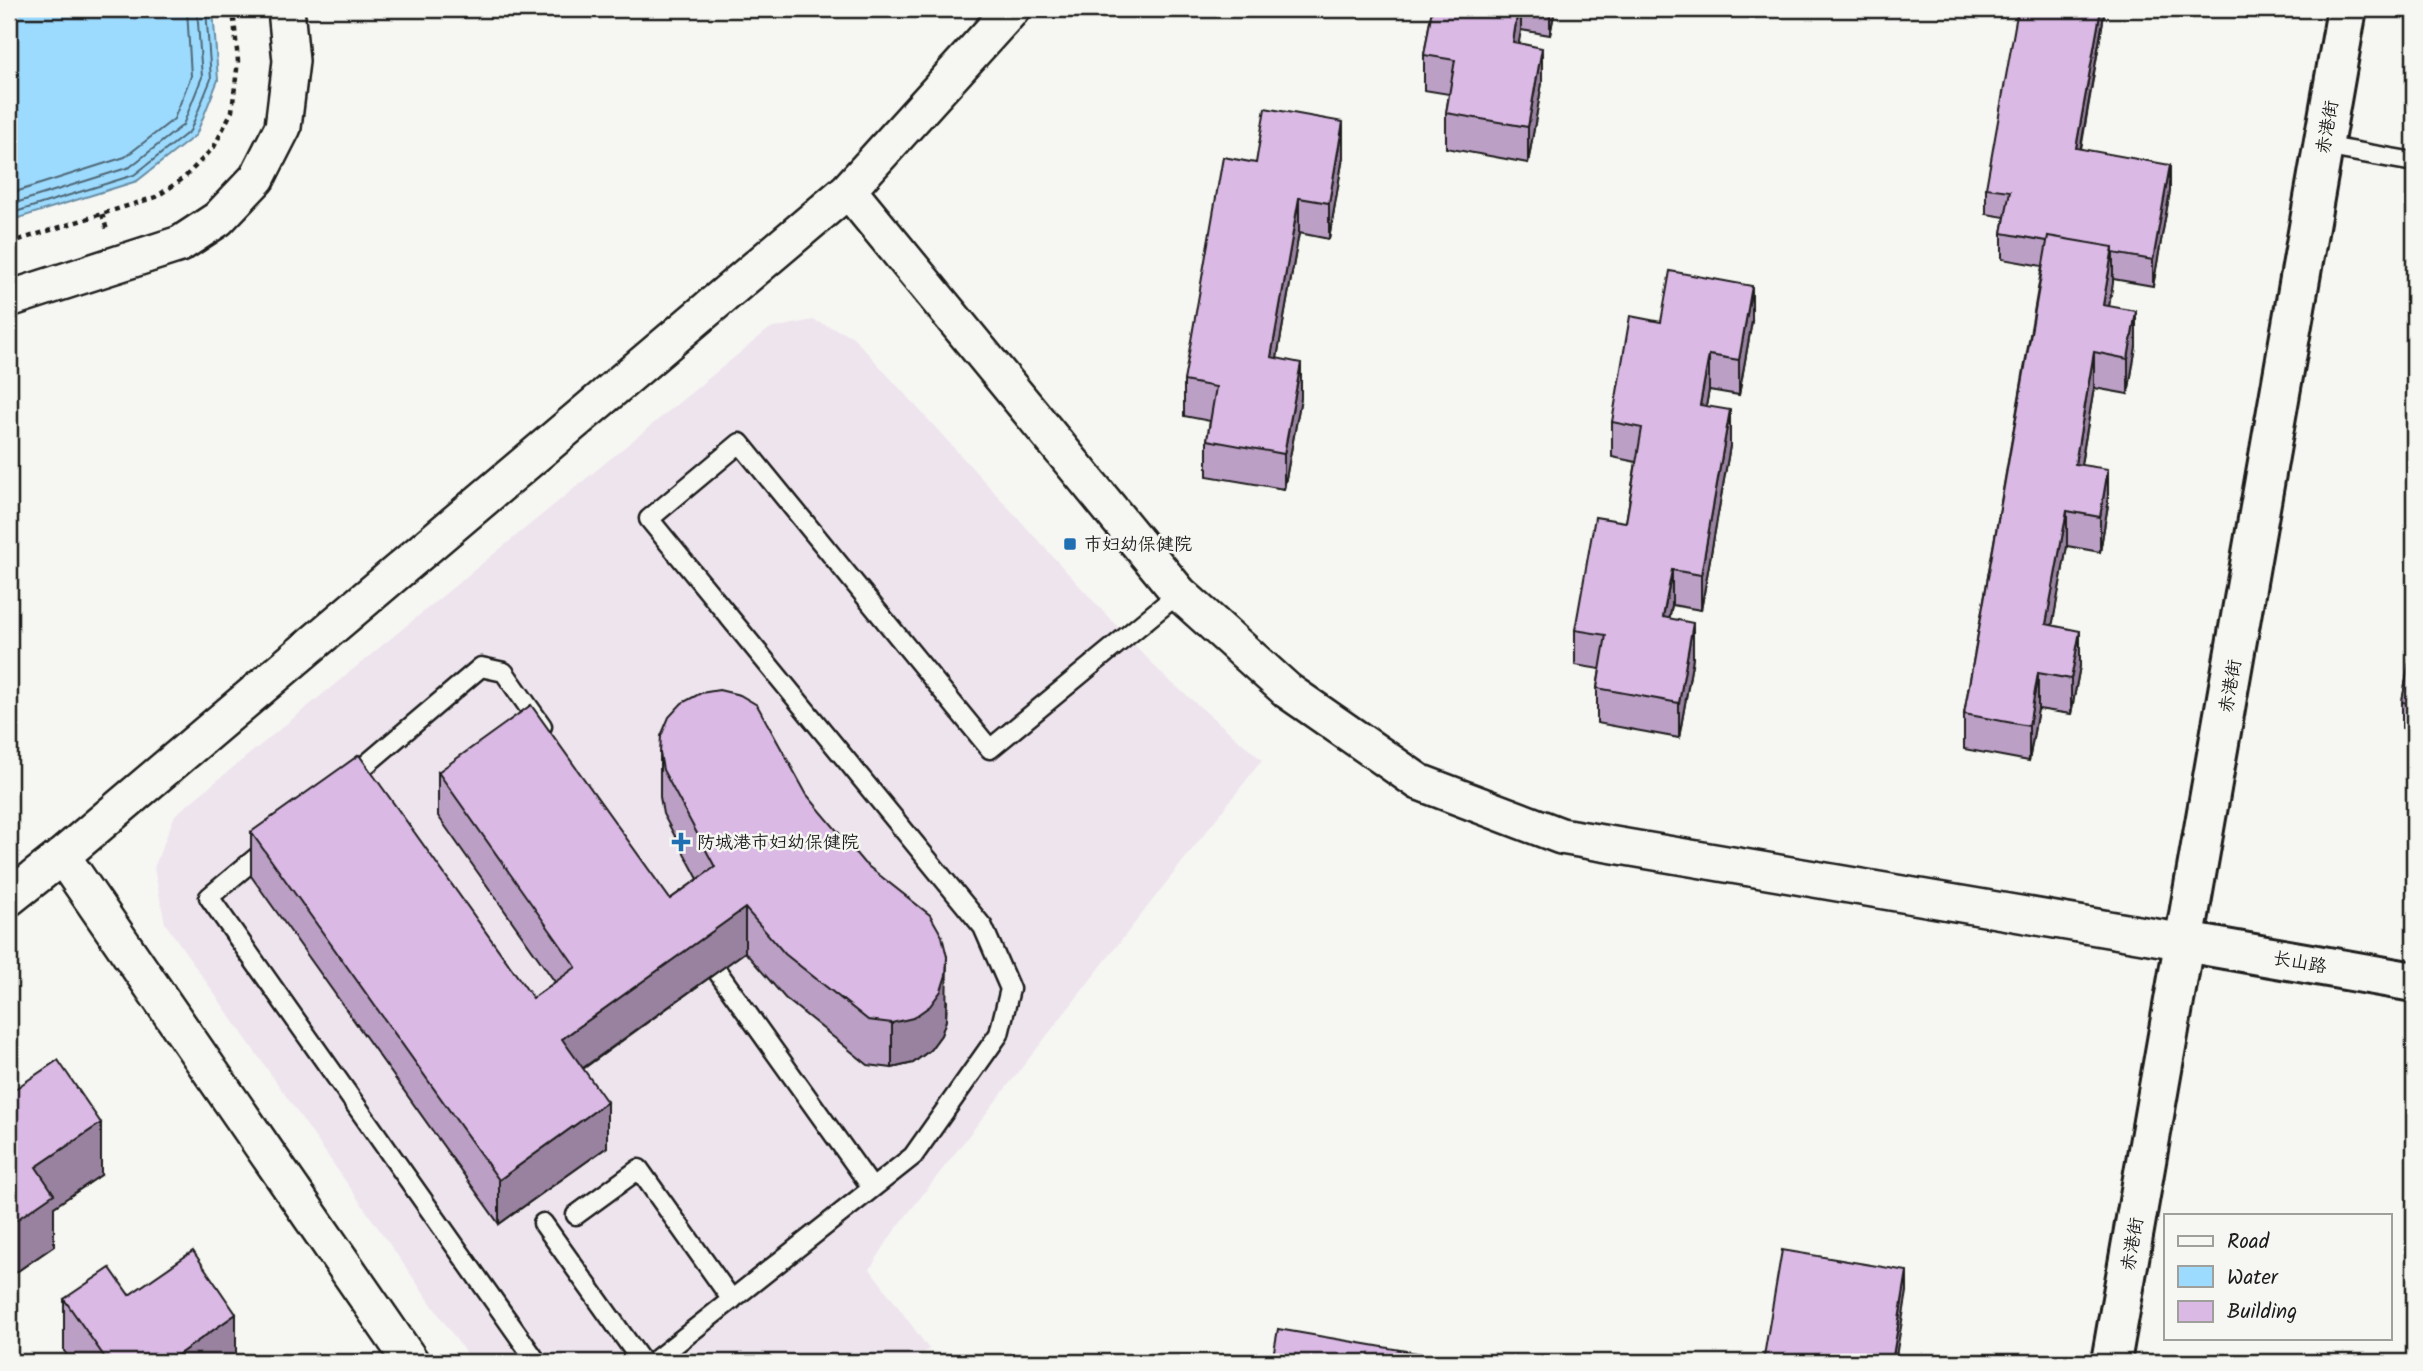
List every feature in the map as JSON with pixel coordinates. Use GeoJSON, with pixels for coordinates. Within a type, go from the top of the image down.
{"type":"FeatureCollection","features":[{"type":"Feature","properties":{"kind":"street"},"geometry":{"type":"LineString","coordinates":[[9,299],[180,244],[218,219],[257,178],[284,127],[291,61],[286,9]]}},
{"type":"Feature","properties":{"kind":"street"},"geometry":{"type":"LineString","coordinates":[[9,898],[848,190],[1012,9]]}},
{"type":"Feature","properties":{"kind":"street","name":"赤港街"},"geometry":{"type":"LineString","coordinates":[[2112,1362],[2347,9]]}},
{"type":"Feature","properties":{"kind":"street"},"geometry":{"type":"LineString","coordinates":[[848,190],[1179,593],[1288,691],[1419,782],[1561,836],[2185,942]]}},
{"type":"Feature","properties":{"kind":"street"},"geometry":{"type":"LineString","coordinates":[[62,856],[411,1362]]}},
{"type":"Feature","properties":{"kind":"street","name":"长山路"},"geometry":{"type":"LineString","coordinates":[[2185,942],[2414,982]]}},
{"type":"Feature","properties":{"kind":"lane"},"geometry":{"type":"LineString","coordinates":[[2323,145],[2414,162]]}},
{"type":"Feature","properties":{"kind":"lane"},"geometry":{"type":"LineString","coordinates":[[653,1362],[913,1156],[999,1034],[1010,989],[984,927],[649,519],[740,443],[990,749],[1179,593]]}},
{"type":"Feature","properties":{"kind":"lane"},"geometry":{"type":"LineString","coordinates":[[335,791],[481,667],[504,672],[552,740]]}},
{"type":"Feature","properties":{"kind":"lane"},"geometry":{"type":"LineString","coordinates":[[282,835],[209,897],[537,1362]]}},
{"type":"Feature","properties":{"kind":"lane"},"geometry":{"type":"LineString","coordinates":[[696,942],[872,1188]]}},
{"type":"Feature","properties":{"kind":"lane"},"geometry":{"type":"LineString","coordinates":[[576,1215],[639,1169],[732,1300]]}},
{"type":"Feature","properties":{"kind":"lane"},"geometry":{"type":"LineString","coordinates":[[543,1223],[642,1362]]}},
{"type":"Feature","properties":{"kind":"path"},"geometry":{"type":"LineString","coordinates":[[9,243],[156,197],[184,178],[214,147],[232,111],[238,61],[233,9]]}},
{"type":"Feature","properties":{"kind":"shaded area","name":"防城港市妇幼保健院"},"geometry":{"type":"Polygon","coordinates":[[[813,320],[852,336],[1165,677],[1262,760],[892,1234],[870,1269],[929,1349],[910,1362],[472,1362],[165,923],[154,868],[175,815],[769,329],[813,320]]]}},
{"type":"Feature","properties":{"kind":"water"},"geometry":{"type":"Polygon","coordinates":[[[9,9],[213,9],[218,80],[196,135],[137,181],[9,221],[9,9]]]}},
{"type":"Feature","properties":{"kind":"building"},"geometry":{"type":"Polygon","coordinates":[[[1432,9],[1518,9],[1513,42],[1542,48],[1528,127],[1446,113],[1455,60],[1424,55],[1432,9]]]}},
{"type":"Feature","properties":{"kind":"building"},"geometry":{"type":"Polygon","coordinates":[[[2018,9],[2101,9],[2076,148],[2170,165],[2153,260],[2113,253],[2113,247],[2048,236],[2047,241],[2002,233],[2010,191],[1986,188],[2018,9]]]}},
{"type":"Feature","properties":{"kind":"building"},"geometry":{"type":"Polygon","coordinates":[[[1265,108],[1343,122],[1329,203],[1299,198],[1271,357],[1301,363],[1284,454],[1207,440],[1216,387],[1184,381],[1223,157],[1256,163],[1265,108]]]}},
{"type":"Feature","properties":{"kind":"building"},"geometry":{"type":"Polygon","coordinates":[[[2048,236],[2113,247],[2103,305],[2136,311],[2128,359],[2094,352],[2075,464],[2108,469],[2100,517],[2067,511],[2046,624],[2080,631],[2071,679],[2038,673],[2029,726],[1964,714],[2048,236]]]}},
{"type":"Feature","properties":{"kind":"building"},"geometry":{"type":"Polygon","coordinates":[[[1670,271],[1752,286],[1739,360],[1709,355],[1700,405],[1730,410],[1701,575],[1672,570],[1663,617],[1693,623],[1679,703],[1597,688],[1606,635],[1575,630],[1595,517],[1626,522],[1642,428],[1612,422],[1630,316],[1661,322],[1670,271]]]}},
{"type":"Feature","properties":{"kind":"building"},"geometry":{"type":"Polygon","coordinates":[[[2414,634],[2414,704],[2402,702],[2414,634]]]}},
{"type":"Feature","properties":{"kind":"building"},"geometry":{"type":"Polygon","coordinates":[[[719,690],[740,695],[757,705],[807,795],[864,863],[930,915],[942,936],[947,957],[946,975],[941,991],[930,1006],[913,1018],[892,1023],[868,1020],[785,954],[745,908],[562,1039],[607,1102],[499,1180],[251,832],[359,755],[533,998],[576,967],[438,772],[531,705],[670,899],[715,867],[663,770],[661,736],[669,717],[682,703],[701,693],[719,690]]]}},
{"type":"Feature","properties":{"kind":"building"},"geometry":{"type":"Polygon","coordinates":[[[58,1060],[101,1123],[36,1167],[54,1194],[9,1225],[9,1093],[58,1060]]]}},
{"type":"Feature","properties":{"kind":"building"},"geometry":{"type":"Polygon","coordinates":[[[1782,1250],[1907,1271],[1892,1362],[1763,1362],[1782,1250]]]}},
{"type":"Feature","properties":{"kind":"building"},"geometry":{"type":"Polygon","coordinates":[[[193,1251],[236,1314],[172,1359],[174,1362],[108,1362],[64,1299],[110,1268],[129,1295],[193,1251]]]}},
{"type":"Feature","properties":{"kind":"building"},"geometry":{"type":"Polygon","coordinates":[[[1278,1329],[1470,1362],[1272,1362],[1278,1329]]]}},
{"type":"Feature","properties":{"kind":"place","name":"巿妇幼保健院"},"geometry":{"type":"Point","coordinates":[1070,544]}},
{"type":"Feature","properties":{"kind":"place","name":"防城港市妇幼保健院"},"geometry":{"type":"Point","coordinates":[681,842]}}]}
